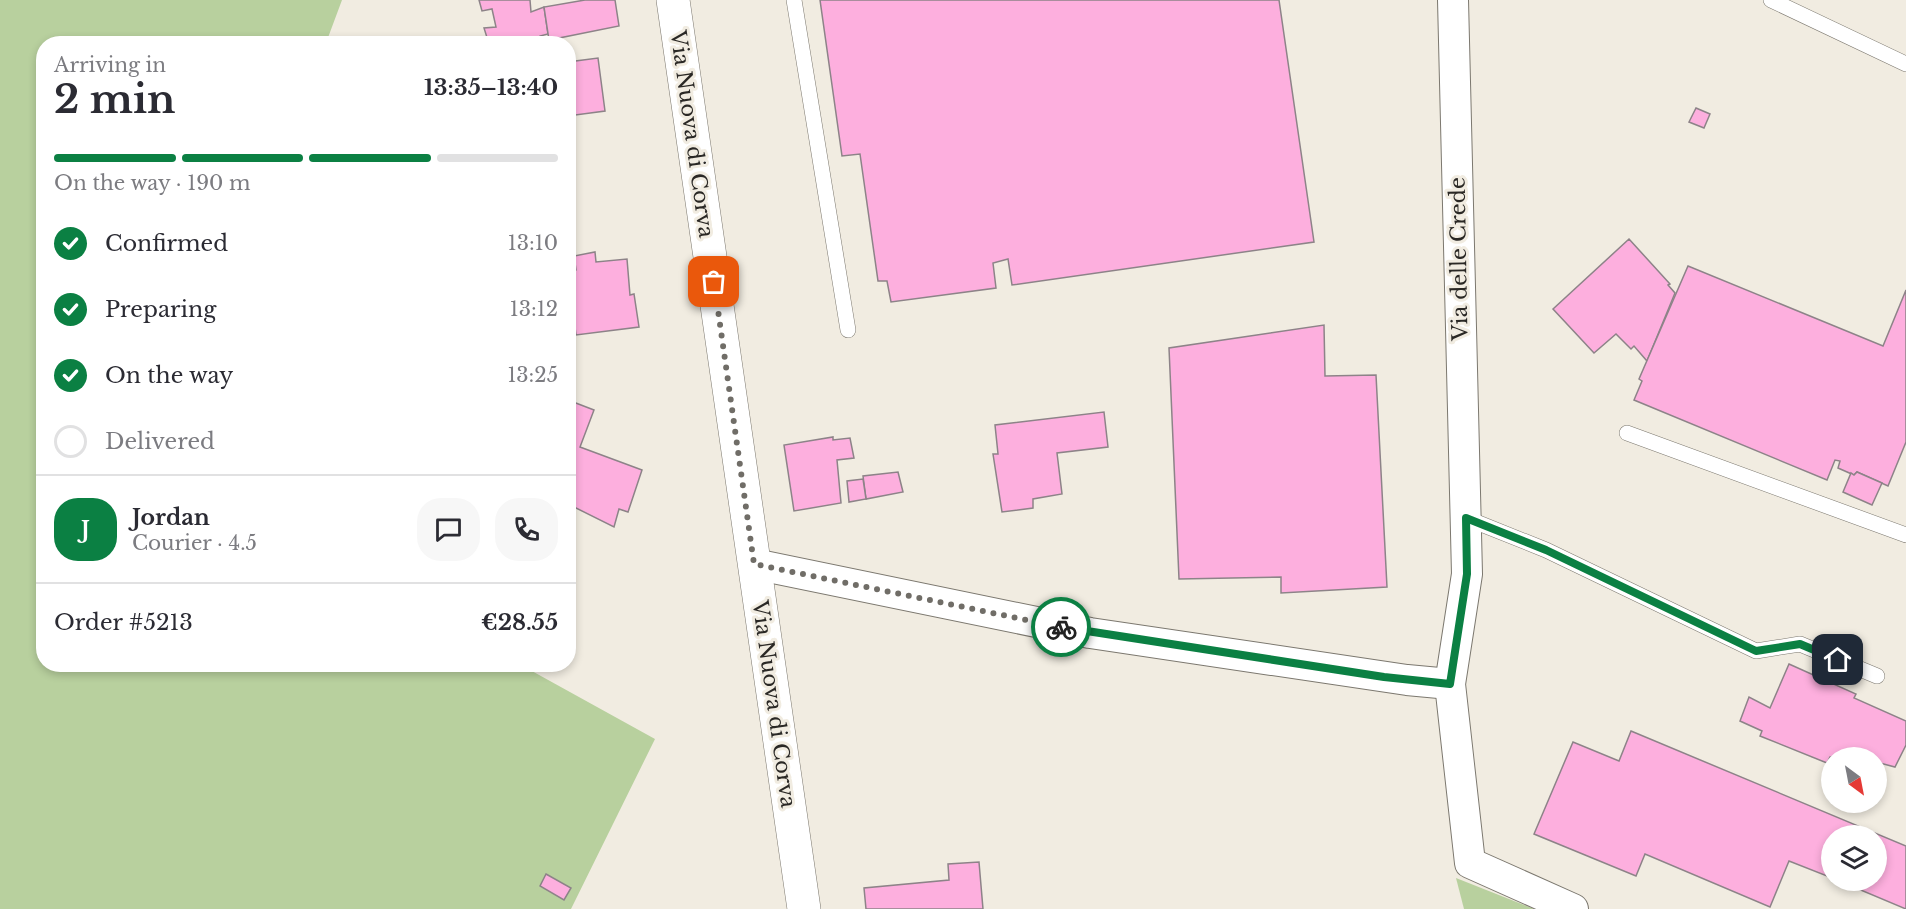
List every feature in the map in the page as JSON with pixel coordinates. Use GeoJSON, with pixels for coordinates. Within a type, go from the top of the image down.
{"type":"FeatureCollection","features":[{"type":"Feature","properties":{"kind":"main road","name":"Via Nuova di Corva"},"geometry":{"type":"LineString","coordinates":[[673,0],[804,909]]}},
{"type":"Feature","properties":{"kind":"street","name":"Via delle Crede"},"geometry":{"type":"LineString","coordinates":[[1453,0],[1467,574],[1450,684],[1470,863],[1573,909]]}},
{"type":"Feature","properties":{"kind":"street"},"geometry":{"type":"LineString","coordinates":[[754,564],[1090,633],[1395,679],[1450,684]]}},
{"type":"Feature","properties":{"kind":"lane"},"geometry":{"type":"LineString","coordinates":[[794,0],[848,330]]}},
{"type":"Feature","properties":{"kind":"lane"},"geometry":{"type":"LineString","coordinates":[[1771,0],[1906,64]]}},
{"type":"Feature","properties":{"kind":"lane"},"geometry":{"type":"LineString","coordinates":[[1627,433],[1906,534]]}},
{"type":"Feature","properties":{"kind":"lane"},"geometry":{"type":"LineString","coordinates":[[1466,518],[1546,550],[1756,651],[1800,644],[1877,676]]}},
{"type":"Feature","properties":{"kind":"green space"},"geometry":{"type":"Polygon","coordinates":[[[0,0],[342,0],[329,36],[36,36],[36,672],[534,672],[655,739],[571,909],[0,909],[0,0]]]}},
{"type":"Feature","properties":{"kind":"green space"},"geometry":{"type":"Polygon","coordinates":[[[1456,878],[1534,909],[1464,909],[1456,878]]]}},
{"type":"Feature","properties":{"kind":"building"},"geometry":{"type":"Polygon","coordinates":[[[479,0],[530,0],[531,12],[544,7],[548,34],[486,36],[484,28],[496,27],[492,9],[482,11],[479,0]]]}},
{"type":"Feature","properties":{"kind":"building"},"geometry":{"type":"Polygon","coordinates":[[[585,0],[615,0],[619,26],[569,36],[548,36],[544,7],[585,0]]]}},
{"type":"Feature","properties":{"kind":"building"},"geometry":{"type":"Polygon","coordinates":[[[820,0],[1279,0],[1314,242],[1012,285],[1008,259],[993,263],[996,288],[891,302],[887,281],[878,281],[860,154],[842,156],[820,0]]]}},
{"type":"Feature","properties":{"kind":"building"},"geometry":{"type":"Polygon","coordinates":[[[598,58],[605,111],[576,115],[576,61],[598,58]]]}},
{"type":"Feature","properties":{"kind":"building"},"geometry":{"type":"Polygon","coordinates":[[[1696,108],[1710,114],[1704,128],[1689,122],[1696,108]]]}},
{"type":"Feature","properties":{"kind":"building"},"geometry":{"type":"Polygon","coordinates":[[[1629,239],[1670,284],[1668,285],[1675,293],[1647,361],[1634,346],[1631,349],[1616,334],[1594,353],[1553,309],[1629,239]]]}},
{"type":"Feature","properties":{"kind":"building"},"geometry":{"type":"Polygon","coordinates":[[[595,252],[596,262],[627,259],[630,295],[634,294],[639,327],[576,335],[576,256],[595,252]]]}},
{"type":"Feature","properties":{"kind":"building"},"geometry":{"type":"Polygon","coordinates":[[[1688,266],[1883,346],[1906,290],[1906,442],[1888,486],[1857,472],[1854,475],[1838,468],[1840,461],[1835,460],[1827,480],[1634,400],[1642,381],[1639,379],[1688,266]]]}},
{"type":"Feature","properties":{"kind":"building"},"geometry":{"type":"Polygon","coordinates":[[[1324,325],[1325,376],[1376,375],[1387,587],[1281,593],[1281,577],[1179,579],[1169,348],[1324,325]]]}},
{"type":"Feature","properties":{"kind":"building"},"geometry":{"type":"Polygon","coordinates":[[[576,403],[594,410],[580,447],[642,470],[628,512],[619,509],[614,527],[576,508],[576,403]]]}},
{"type":"Feature","properties":{"kind":"building"},"geometry":{"type":"Polygon","coordinates":[[[1104,412],[1108,447],[1057,453],[1062,494],[1033,499],[1033,508],[1002,512],[993,454],[998,454],[995,425],[1104,412]]]}},
{"type":"Feature","properties":{"kind":"building"},"geometry":{"type":"Polygon","coordinates":[[[833,437],[833,440],[850,438],[854,458],[837,460],[841,503],[794,511],[784,445],[833,437]]]}},
{"type":"Feature","properties":{"kind":"building"},"geometry":{"type":"Polygon","coordinates":[[[898,472],[903,492],[866,499],[863,476],[898,472]]]}},
{"type":"Feature","properties":{"kind":"building"},"geometry":{"type":"Polygon","coordinates":[[[1857,472],[1882,483],[1872,505],[1843,492],[1851,473],[1854,475],[1857,472]]]}},
{"type":"Feature","properties":{"kind":"building"},"geometry":{"type":"Polygon","coordinates":[[[863,479],[866,499],[849,502],[847,481],[863,479]]]}},
{"type":"Feature","properties":{"kind":"building"},"geometry":{"type":"Polygon","coordinates":[[[1789,664],[1856,694],[1854,698],[1906,721],[1906,745],[1895,767],[1887,765],[1887,747],[1821,747],[1821,761],[1760,736],[1762,731],[1740,721],[1749,697],[1770,708],[1789,664]]]}},
{"type":"Feature","properties":{"kind":"building"},"geometry":{"type":"Polygon","coordinates":[[[1631,731],[1821,810],[1821,813],[1827,813],[1856,825],[1821,825],[1821,874],[1789,861],[1770,907],[1645,854],[1636,876],[1534,834],[1573,742],[1619,761],[1631,731]]]}},
{"type":"Feature","properties":{"kind":"building"},"geometry":{"type":"Polygon","coordinates":[[[1887,838],[1906,846],[1906,909],[1863,891],[1887,891],[1887,838]]]}},
{"type":"Feature","properties":{"kind":"building"},"geometry":{"type":"Polygon","coordinates":[[[979,862],[983,909],[866,909],[864,888],[949,880],[948,864],[979,862]]]}},
{"type":"Feature","properties":{"kind":"building"},"geometry":{"type":"Polygon","coordinates":[[[546,874],[571,888],[564,900],[540,886],[546,874]]]}},
{"type":"Feature","properties":{"kind":"way so far"},"geometry":{"type":"LineString","coordinates":[[714,282],[754,564],[1061,627]]}},
{"type":"Feature","properties":{"kind":"route"},"geometry":{"type":"LineString","coordinates":[[1061,627],[1384,677],[1450,684],[1467,574],[1466,518],[1546,550],[1756,651],[1800,644],[1838,660]]}}]}
